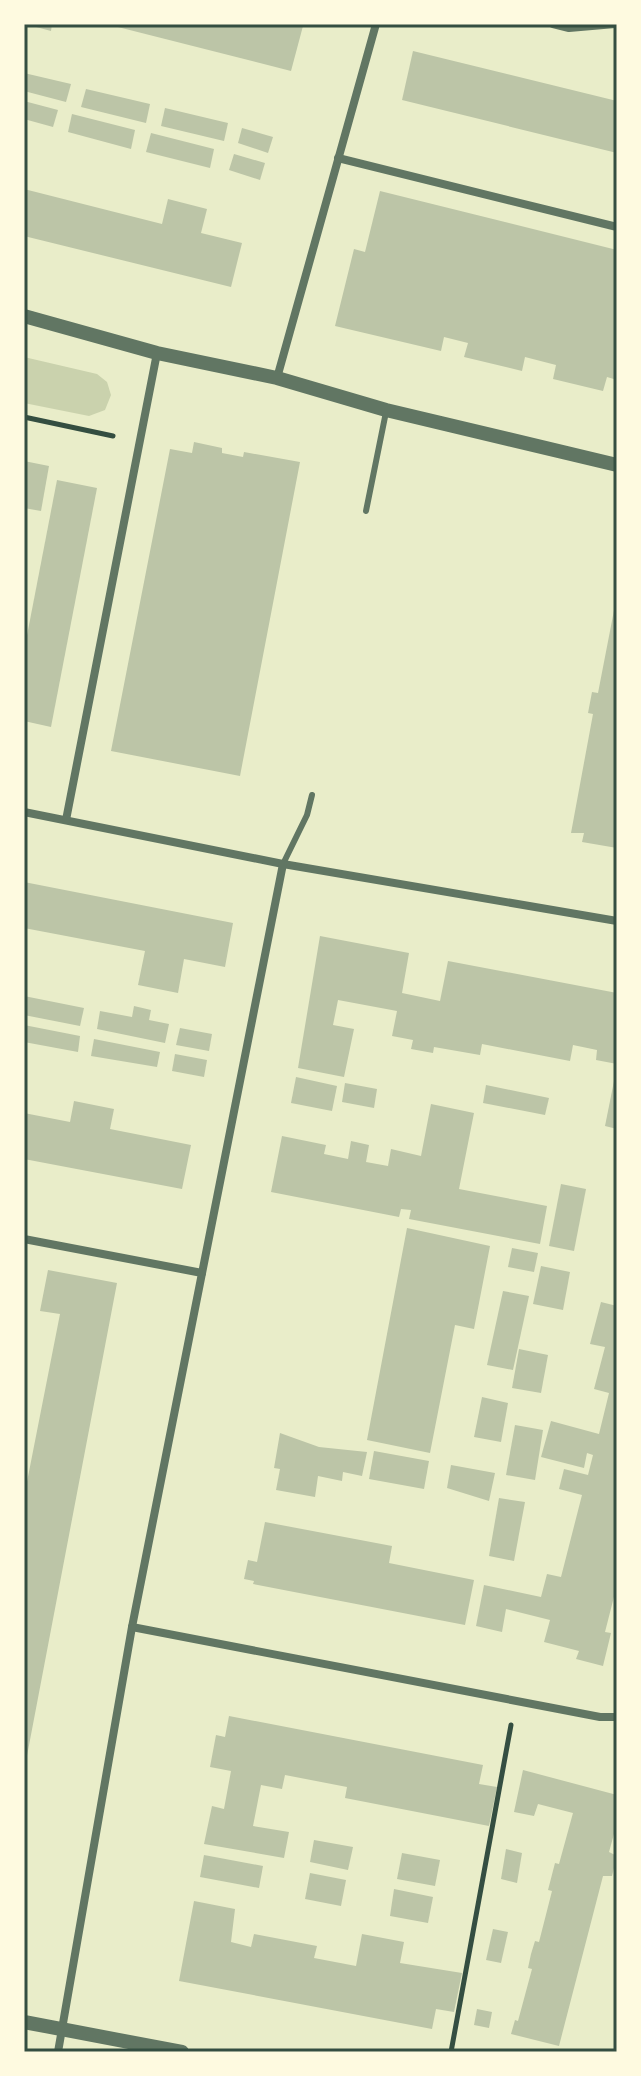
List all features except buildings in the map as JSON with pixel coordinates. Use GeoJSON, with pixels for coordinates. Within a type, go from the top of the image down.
{"type":"FeatureCollection","features":[{"type":"Feature","properties":{"kind":"street"},"geometry":{"type":"LineString","coordinates":[[277,378],[376,24]]}},
{"type":"Feature","properties":{"kind":"street"},"geometry":{"type":"LineString","coordinates":[[553,24],[569,28],[615,24]]}},
{"type":"Feature","properties":{"kind":"street"},"geometry":{"type":"LineString","coordinates":[[338,158],[617,227]]}},
{"type":"Feature","properties":{"kind":"street"},"geometry":{"type":"LineString","coordinates":[[24,316],[157,353],[277,378],[386,410],[617,465]]}},
{"type":"Feature","properties":{"kind":"street"},"geometry":{"type":"LineString","coordinates":[[66,820],[157,353]]}},
{"type":"Feature","properties":{"kind":"street"},"geometry":{"type":"LineString","coordinates":[[24,812],[283,864],[617,921]]}},
{"type":"Feature","properties":{"kind":"street"},"geometry":{"type":"LineString","coordinates":[[58,2052],[132,1627],[283,864]]}},
{"type":"Feature","properties":{"kind":"street"},"geometry":{"type":"LineString","coordinates":[[24,1239],[202,1273]]}},
{"type":"Feature","properties":{"kind":"street"},"geometry":{"type":"LineString","coordinates":[[132,1627],[515,1701],[617,1717]]}},
{"type":"Feature","properties":{"kind":"street"},"geometry":{"type":"LineString","coordinates":[[24,2022],[182,2052]]}},
{"type":"Feature","properties":{"kind":"lane"},"geometry":{"type":"LineString","coordinates":[[366,511],[386,410]]}},
{"type":"Feature","properties":{"kind":"lane"},"geometry":{"type":"LineString","coordinates":[[283,864],[307,815],[312,795]]}},
{"type":"Feature","properties":{"kind":"path"},"geometry":{"type":"LineString","coordinates":[[24,417],[140,442]]}},
{"type":"Feature","properties":{"kind":"path"},"geometry":{"type":"LineString","coordinates":[[451,2052],[515,1701]]}},
{"type":"Feature","properties":{"kind":"green space"},"geometry":{"type":"Polygon","coordinates":[[[24,357],[97,374],[107,382],[111,395],[105,410],[89,416],[24,403],[24,357]]]}}]}
